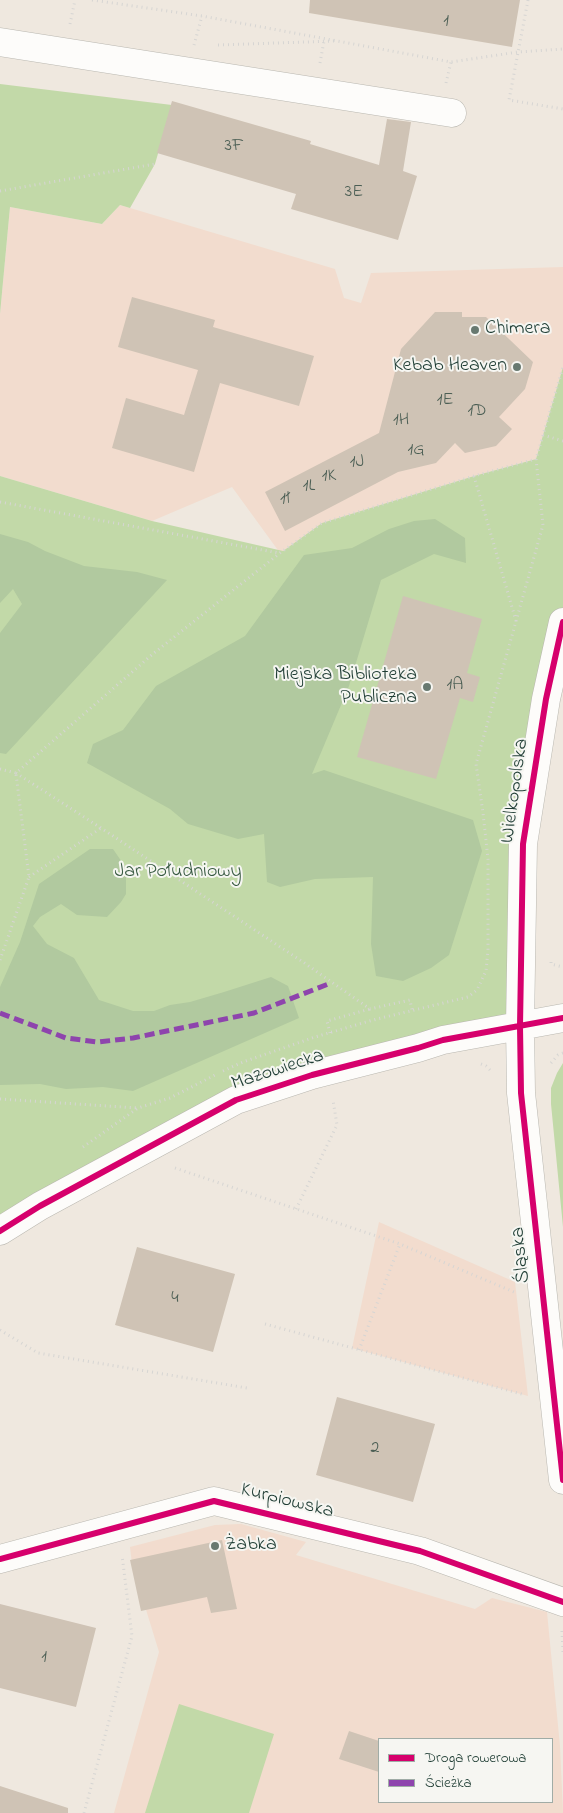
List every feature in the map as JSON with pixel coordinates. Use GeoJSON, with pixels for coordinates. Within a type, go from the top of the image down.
{"type":"FeatureCollection","features":[{"type":"Feature","properties":{"kind":"street"},"geometry":{"type":"LineString","coordinates":[[0,42],[452,113]]}},
{"type":"Feature","properties":{"kind":"street","name":"Wielkopolska"},"geometry":{"type":"LineString","coordinates":[[520,1026],[523,844],[546,699],[563,622]]}},
{"type":"Feature","properties":{"kind":"street","name":"Mazowiecka"},"geometry":{"type":"LineString","coordinates":[[0,1231],[40,1206],[236,1100],[312,1075],[442,1040],[563,1018]]}},
{"type":"Feature","properties":{"kind":"street","name":"Śląska"},"geometry":{"type":"LineString","coordinates":[[520,1026],[521,1093],[563,1480]]}},
{"type":"Feature","properties":{"kind":"street","name":"Kurpiowska"},"geometry":{"type":"LineString","coordinates":[[0,1559],[214,1501],[420,1551],[563,1602]]}},
{"type":"Feature","properties":{"kind":"path"},"geometry":{"type":"LineString","coordinates":[[92,0],[202,16],[451,62],[518,52],[563,49]]}},
{"type":"Feature","properties":{"kind":"path"},"geometry":{"type":"LineString","coordinates":[[528,0],[509,100],[563,110]]}},
{"type":"Feature","properties":{"kind":"path"},"geometry":{"type":"LineString","coordinates":[[194,46],[202,16]]}},
{"type":"Feature","properties":{"kind":"path"},"geometry":{"type":"LineString","coordinates":[[210,75],[218,45],[343,41]]}},
{"type":"Feature","properties":{"kind":"path"},"geometry":{"type":"LineString","coordinates":[[0,191],[155,164]]}},
{"type":"Feature","properties":{"kind":"path"},"geometry":{"type":"LineString","coordinates":[[372,1020],[468,997],[477,990],[486,971],[488,950],[488,860],[484,813],[476,764],[543,525],[536,459],[563,367]]}},
{"type":"Feature","properties":{"kind":"path"},"geometry":{"type":"LineString","coordinates":[[543,435],[563,441]]}},
{"type":"Feature","properties":{"kind":"path"},"geometry":{"type":"LineString","coordinates":[[16,773],[154,653],[280,553],[322,523],[536,459]]}},
{"type":"Feature","properties":{"kind":"path"},"geometry":{"type":"LineString","coordinates":[[474,476],[516,622]]}},
{"type":"Feature","properties":{"kind":"path"},"geometry":{"type":"LineString","coordinates":[[0,502],[280,553]]}},
{"type":"Feature","properties":{"kind":"path"},"geometry":{"type":"LineString","coordinates":[[0,769],[16,773],[102,828],[370,1009]]}},
{"type":"Feature","properties":{"kind":"path"},"geometry":{"type":"LineString","coordinates":[[0,960],[29,877],[16,773]]}},
{"type":"Feature","properties":{"kind":"path"},"geometry":{"type":"LineString","coordinates":[[29,877],[102,828]]}},
{"type":"Feature","properties":{"kind":"path"},"geometry":{"type":"LineString","coordinates":[[330,1033],[327,1021],[410,1000],[412,1010]]}},
{"type":"Feature","properties":{"kind":"path"},"geometry":{"type":"LineString","coordinates":[[477,1064],[486,1066],[497,1078]]}},
{"type":"Feature","properties":{"kind":"path"},"geometry":{"type":"LineString","coordinates":[[296,1209],[337,1125],[332,1094]]}},
{"type":"Feature","properties":{"kind":"path"},"geometry":{"type":"LineString","coordinates":[[0,1099],[138,1108]]}},
{"type":"Feature","properties":{"kind":"path"},"geometry":{"type":"LineString","coordinates":[[174,1167],[400,1244],[544,1305]]}},
{"type":"Feature","properties":{"kind":"path"},"geometry":{"type":"LineString","coordinates":[[360,1350],[400,1244]]}},
{"type":"Feature","properties":{"kind":"path"},"geometry":{"type":"LineString","coordinates":[[265,1324],[555,1402]]}},
{"type":"Feature","properties":{"kind":"path"},"geometry":{"type":"LineString","coordinates":[[0,1330],[38,1353],[247,1388]]}},
{"type":"Feature","properties":{"kind":"path"},"geometry":{"type":"LineString","coordinates":[[84,1813],[132,1636],[118,1527]]}},
{"type":"Feature","properties":{"kind":"shaded area"},"geometry":{"type":"Polygon","coordinates":[[[120,205],[335,269],[344,298],[361,303],[371,273],[563,267],[563,367],[536,459],[474,476],[323,523],[280,553],[232,487],[152,521],[0,476],[0,314],[10,207],[102,224],[120,205]]]}},
{"type":"Feature","properties":{"kind":"shaded area"},"geometry":{"type":"Polygon","coordinates":[[[379,1222],[515,1282],[528,1396],[352,1348],[379,1222]]]}},
{"type":"Feature","properties":{"kind":"shaded area"},"geometry":{"type":"Polygon","coordinates":[[[241,1524],[306,1542],[296,1555],[475,1609],[492,1598],[547,1612],[560,1746],[563,1813],[114,1813],[159,1652],[132,1564],[130,1547],[215,1525],[241,1524]]]}},
{"type":"Feature","properties":{"kind":"green space"},"geometry":{"type":"Polygon","coordinates":[[[0,84],[172,105],[155,164],[130,208],[120,205],[102,224],[10,207],[0,314],[0,84]]]}},
{"type":"Feature","properties":{"kind":"green space","name":"Jar Południowy"},"geometry":{"type":"Polygon","coordinates":[[[563,367],[563,622],[546,699],[520,1026],[312,1075],[0,1231],[0,476],[152,521],[283,551],[322,523],[536,459],[563,367]]]}},
{"type":"Feature","properties":{"kind":"green space"},"geometry":{"type":"Polygon","coordinates":[[[435,519],[465,538],[466,563],[434,554],[381,580],[349,686],[312,774],[324,770],[473,820],[482,851],[449,955],[431,968],[403,981],[376,976],[371,944],[373,877],[315,879],[280,887],[267,882],[264,834],[238,839],[188,824],[170,809],[87,763],[93,744],[123,730],[156,686],[245,636],[304,555],[352,548],[389,529],[414,521],[435,519]]]}},
{"type":"Feature","properties":{"kind":"green space"},"geometry":{"type":"Polygon","coordinates":[[[0,534],[28,542],[45,551],[84,566],[137,572],[167,580],[6,754],[0,753],[0,633],[22,604],[13,589],[0,603],[0,534]]]}},
{"type":"Feature","properties":{"kind":"green space"},"geometry":{"type":"Polygon","coordinates":[[[90,849],[113,849],[126,868],[126,894],[121,902],[107,917],[77,915],[61,904],[40,917],[33,926],[47,944],[74,958],[99,1000],[133,1011],[154,1011],[271,977],[288,986],[299,1018],[133,1091],[103,1087],[66,1089],[40,1084],[0,1085],[0,987],[20,942],[39,884],[90,849]]]}},
{"type":"Feature","properties":{"kind":"green space"},"geometry":{"type":"Polygon","coordinates":[[[563,1063],[563,1227],[551,1088],[563,1063]]]}},
{"type":"Feature","properties":{"kind":"green space"},"geometry":{"type":"Polygon","coordinates":[[[179,1704],[274,1734],[249,1813],[145,1813],[179,1704]]]}},
{"type":"Feature","properties":{"kind":"building"},"geometry":{"type":"Polygon","coordinates":[[[310,0],[520,0],[512,47],[309,13],[310,0]]]}},
{"type":"Feature","properties":{"kind":"building"},"geometry":{"type":"Polygon","coordinates":[[[172,101],[311,141],[310,144],[379,165],[387,119],[411,122],[403,171],[417,176],[398,240],[291,209],[296,194],[157,153],[172,101]]]}},
{"type":"Feature","properties":{"kind":"building"},"geometry":{"type":"Polygon","coordinates":[[[132,297],[215,320],[213,327],[314,356],[299,406],[220,383],[194,472],[112,448],[126,398],[184,415],[198,370],[118,347],[132,297]]]}},
{"type":"Feature","properties":{"kind":"building"},"geometry":{"type":"Polygon","coordinates":[[[435,312],[462,312],[462,317],[486,317],[533,362],[525,389],[499,417],[512,429],[496,446],[465,453],[455,443],[436,463],[398,472],[285,531],[265,492],[379,433],[401,349],[435,312]]]}},
{"type":"Feature","properties":{"kind":"building","name":"Miejska Biblioteka Publiczna"},"geometry":{"type":"Polygon","coordinates":[[[403,596],[482,619],[467,673],[480,677],[473,702],[460,698],[436,779],[357,757],[403,596]]]}},
{"type":"Feature","properties":{"kind":"building"},"geometry":{"type":"Polygon","coordinates":[[[137,1247],[235,1274],[213,1352],[115,1325],[137,1247]]]}},
{"type":"Feature","properties":{"kind":"building"},"geometry":{"type":"Polygon","coordinates":[[[337,1397],[435,1424],[413,1502],[316,1475],[337,1397]]]}},
{"type":"Feature","properties":{"kind":"building"},"geometry":{"type":"Polygon","coordinates":[[[222,1540],[237,1609],[211,1613],[207,1597],[141,1611],[130,1560],[222,1540]]]}},
{"type":"Feature","properties":{"kind":"building"},"geometry":{"type":"Polygon","coordinates":[[[0,1604],[96,1628],[76,1707],[0,1688],[0,1604]]]}},
{"type":"Feature","properties":{"kind":"building"},"geometry":{"type":"Polygon","coordinates":[[[349,1731],[378,1741],[378,1772],[339,1759],[349,1731]]]}},
{"type":"Feature","properties":{"kind":"building"},"geometry":{"type":"Polygon","coordinates":[[[0,1786],[68,1808],[68,1813],[0,1813],[0,1786]]]}},
{"type":"Feature","properties":{"kind":"marked path"},"geometry":{"type":"LineString","coordinates":[[0,1013],[66,1038],[98,1042],[133,1038],[254,1013],[331,983]]}},
{"type":"Feature","properties":{"kind":"cycle path"},"geometry":{"type":"LineString","coordinates":[[563,622],[546,699],[523,844],[520,1026],[521,1093],[563,1480]]}},
{"type":"Feature","properties":{"kind":"cycle path"},"geometry":{"type":"LineString","coordinates":[[0,1231],[40,1206],[236,1100],[312,1075],[443,1040],[563,1018]]}},
{"type":"Feature","properties":{"kind":"cycle path"},"geometry":{"type":"LineString","coordinates":[[0,1559],[214,1501],[420,1551],[563,1602]]}},
{"type":"Feature","properties":{"kind":"place","name":"Chimera"},"geometry":{"type":"Point","coordinates":[475,330]}},
{"type":"Feature","properties":{"kind":"place","name":"Kebab Heaven"},"geometry":{"type":"Point","coordinates":[517,367]}},
{"type":"Feature","properties":{"kind":"place","name":"Miejska Biblioteka Publiczna"},"geometry":{"type":"Point","coordinates":[427,687]}},
{"type":"Feature","properties":{"kind":"place","name":"Żabka"},"geometry":{"type":"Point","coordinates":[215,1546]}}]}
